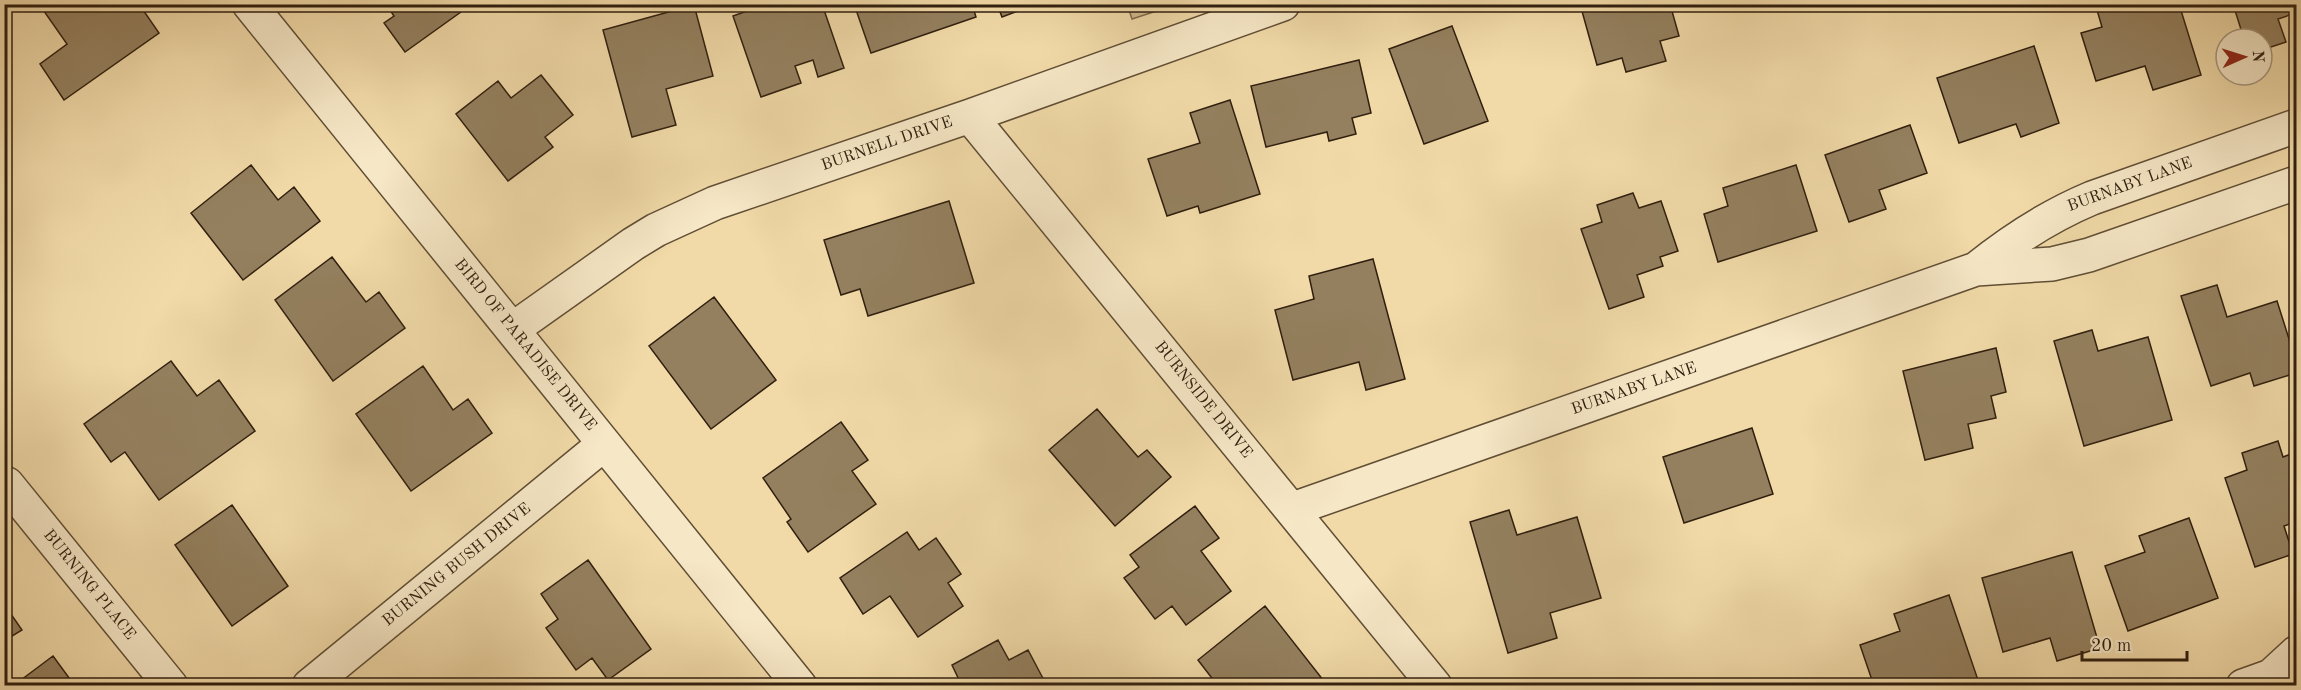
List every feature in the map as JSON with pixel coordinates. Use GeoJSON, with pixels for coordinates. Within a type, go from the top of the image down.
{"type":"FeatureCollection","features":[{"type":"Feature","properties":{"kind":"street","name":"BIRD OF PARADISE DRIVE"},"geometry":{"type":"LineString","coordinates":[[249,4],[800,686]]}},
{"type":"Feature","properties":{"kind":"street","name":"BURNELL DRIVE"},"geometry":{"type":"LineString","coordinates":[[513,329],[633,244],[685,215],[751,189],[970,116],[1283,4]]}},
{"type":"Feature","properties":{"kind":"street","name":"BURNSIDE DRIVE"},"geometry":{"type":"LineString","coordinates":[[970,116],[1436,686]]}},
{"type":"Feature","properties":{"kind":"street","name":"BURNABY LANE"},"geometry":{"type":"LineString","coordinates":[[1976,268],[2005,246],[2061,211],[2296,126]]}},
{"type":"Feature","properties":{"kind":"street","name":"BURNABY LANE"},"geometry":{"type":"LineString","coordinates":[[1293,509],[1976,268],[2052,264],[2090,255],[2296,183]]}},
{"type":"Feature","properties":{"kind":"street","name":"BURNING BUSH DRIVE"},"geometry":{"type":"LineString","coordinates":[[309,686],[604,444]]}},
{"type":"Feature","properties":{"kind":"street","name":"BURNING PLACE"},"geometry":{"type":"LineString","coordinates":[[5,481],[171,686]]}},
{"type":"Feature","properties":{"kind":"street"},"geometry":{"type":"LineString","coordinates":[[2270,679],[2296,652]]}},
{"type":"Feature","properties":{"kind":"shaded area"},"geometry":{"type":"Polygon","coordinates":[[[1127,4],[1175,4],[1175,5],[1132,19],[1127,4]]]}},
{"type":"Feature","properties":{"kind":"building"},"geometry":{"type":"Polygon","coordinates":[[[39,4],[120,4],[123,9],[129,4],[139,4],[159,33],[64,100],[40,64],[67,44],[39,4]]]}},
{"type":"Feature","properties":{"kind":"building"},"geometry":{"type":"Polygon","coordinates":[[[386,4],[472,4],[405,52],[384,23],[394,16],[386,4]]]}},
{"type":"Feature","properties":{"kind":"building"},"geometry":{"type":"Polygon","coordinates":[[[767,4],[822,4],[844,68],[818,77],[813,60],[795,66],[801,83],[761,97],[733,16],[767,4]]]}},
{"type":"Feature","properties":{"kind":"building"},"geometry":{"type":"Polygon","coordinates":[[[854,4],[972,4],[976,17],[871,53],[854,4]]]}},
{"type":"Feature","properties":{"kind":"building"},"geometry":{"type":"Polygon","coordinates":[[[997,4],[1037,4],[1002,17],[997,4]]]}},
{"type":"Feature","properties":{"kind":"building"},"geometry":{"type":"Polygon","coordinates":[[[1580,4],[1670,4],[1679,36],[1660,41],[1666,61],[1626,72],[1622,58],[1597,65],[1580,4]]]}},
{"type":"Feature","properties":{"kind":"building"},"geometry":{"type":"Polygon","coordinates":[[[1768,4],[1788,4],[1770,11],[1768,4]]]}},
{"type":"Feature","properties":{"kind":"building"},"geometry":{"type":"Polygon","coordinates":[[[2113,4],[2179,4],[2201,75],[2153,90],[2145,66],[2096,81],[2081,33],[2102,27],[2097,10],[2113,4]]]}},
{"type":"Feature","properties":{"kind":"building"},"geometry":{"type":"Polygon","coordinates":[[[2233,4],[2296,4],[2296,13],[2278,19],[2286,42],[2274,46],[2274,27],[2240,27],[2233,4]]]}},
{"type":"Feature","properties":{"kind":"building"},"geometry":{"type":"Polygon","coordinates":[[[694,5],[713,76],[666,89],[676,125],[632,137],[603,30],[694,5]]]}},
{"type":"Feature","properties":{"kind":"building"},"geometry":{"type":"Polygon","coordinates":[[[1452,26],[1488,121],[1424,144],[1389,49],[1452,26]]]}},
{"type":"Feature","properties":{"kind":"building"},"geometry":{"type":"Polygon","coordinates":[[[2034,46],[2059,123],[2021,137],[2016,124],[1959,143],[1937,78],[2034,46]]]}},
{"type":"Feature","properties":{"kind":"building"},"geometry":{"type":"Polygon","coordinates":[[[1359,60],[1371,113],[1352,118],[1356,134],[1329,141],[1327,132],[1266,147],[1251,86],[1359,60]]]}},
{"type":"Feature","properties":{"kind":"building"},"geometry":{"type":"Polygon","coordinates":[[[541,75],[573,115],[545,137],[553,147],[508,181],[456,114],[498,81],[511,98],[541,75]]]}},
{"type":"Feature","properties":{"kind":"building"},"geometry":{"type":"Polygon","coordinates":[[[1230,100],[1260,194],[1200,213],[1198,206],[1167,216],[1148,159],[1200,143],[1190,113],[1230,100]]]}},
{"type":"Feature","properties":{"kind":"building"},"geometry":{"type":"Polygon","coordinates":[[[1910,125],[1927,173],[1879,190],[1886,209],[1849,222],[1825,155],[1910,125]]]}},
{"type":"Feature","properties":{"kind":"building"},"geometry":{"type":"Polygon","coordinates":[[[251,165],[278,200],[294,187],[320,221],[243,280],[191,213],[251,165]]]}},
{"type":"Feature","properties":{"kind":"building"},"geometry":{"type":"Polygon","coordinates":[[[1796,165],[1817,231],[1718,262],[1704,214],[1728,206],[1723,188],[1796,165]]]}},
{"type":"Feature","properties":{"kind":"building"},"geometry":{"type":"Polygon","coordinates":[[[1633,193],[1639,208],[1661,201],[1678,251],[1660,257],[1663,266],[1637,275],[1644,297],[1609,309],[1581,229],[1602,222],[1597,205],[1633,193]]]}},
{"type":"Feature","properties":{"kind":"building"},"geometry":{"type":"Polygon","coordinates":[[[949,201],[974,283],[868,316],[860,289],[841,295],[824,240],[949,201]]]}},
{"type":"Feature","properties":{"kind":"building"},"geometry":{"type":"Polygon","coordinates":[[[332,257],[366,302],[379,292],[405,328],[333,381],[275,300],[332,257]]]}},
{"type":"Feature","properties":{"kind":"building"},"geometry":{"type":"Polygon","coordinates":[[[1373,259],[1405,379],[1366,390],[1359,362],[1293,380],[1275,310],[1314,299],[1309,276],[1373,259]]]}},
{"type":"Feature","properties":{"kind":"building"},"geometry":{"type":"Polygon","coordinates":[[[2217,285],[2227,317],[2277,301],[2296,361],[2296,373],[2254,386],[2250,373],[2211,386],[2181,296],[2217,285]]]}},
{"type":"Feature","properties":{"kind":"building"},"geometry":{"type":"Polygon","coordinates":[[[714,297],[776,380],[711,429],[649,346],[714,297]]]}},
{"type":"Feature","properties":{"kind":"building"},"geometry":{"type":"Polygon","coordinates":[[[2092,330],[2098,351],[2148,337],[2172,420],[2084,446],[2054,341],[2092,330]]]}},
{"type":"Feature","properties":{"kind":"building"},"geometry":{"type":"Polygon","coordinates":[[[1996,348],[2006,392],[1991,396],[1996,418],[1968,424],[1973,448],[1925,460],[1903,371],[1996,348]]]}},
{"type":"Feature","properties":{"kind":"building"},"geometry":{"type":"Polygon","coordinates":[[[171,361],[197,396],[219,380],[255,431],[159,500],[125,452],[111,462],[84,424],[171,361]]]}},
{"type":"Feature","properties":{"kind":"building"},"geometry":{"type":"Polygon","coordinates":[[[423,366],[453,410],[468,399],[492,433],[411,491],[356,414],[423,366]]]}},
{"type":"Feature","properties":{"kind":"building"},"geometry":{"type":"Polygon","coordinates":[[[1097,409],[1138,457],[1147,450],[1171,477],[1115,526],[1049,450],[1097,409]]]}},
{"type":"Feature","properties":{"kind":"building"},"geometry":{"type":"Polygon","coordinates":[[[841,422],[868,460],[852,471],[876,504],[808,552],[787,522],[791,519],[763,478],[841,422]]]}},
{"type":"Feature","properties":{"kind":"building"},"geometry":{"type":"Polygon","coordinates":[[[1752,428],[1773,494],[1684,523],[1663,457],[1752,428]]]}},
{"type":"Feature","properties":{"kind":"building"},"geometry":{"type":"Polygon","coordinates":[[[2278,441],[2283,457],[2296,452],[2296,522],[2284,526],[2293,554],[2255,567],[2225,478],[2247,470],[2242,453],[2278,441]]]}},
{"type":"Feature","properties":{"kind":"building"},"geometry":{"type":"Polygon","coordinates":[[[232,505],[288,586],[232,626],[175,545],[232,505]]]}},
{"type":"Feature","properties":{"kind":"building"},"geometry":{"type":"Polygon","coordinates":[[[1195,506],[1219,538],[1201,551],[1231,591],[1186,625],[1172,606],[1155,619],[1124,578],[1139,567],[1130,555],[1195,506]]]}},
{"type":"Feature","properties":{"kind":"building"},"geometry":{"type":"Polygon","coordinates":[[[1509,510],[1517,535],[1577,517],[1601,598],[1550,613],[1557,638],[1508,653],[1470,522],[1509,510]]]}},
{"type":"Feature","properties":{"kind":"building"},"geometry":{"type":"Polygon","coordinates":[[[2189,518],[2218,598],[2128,631],[2105,566],[2145,552],[2139,536],[2189,518]]]}},
{"type":"Feature","properties":{"kind":"building"},"geometry":{"type":"Polygon","coordinates":[[[907,532],[919,550],[936,538],[961,574],[948,583],[963,606],[918,637],[890,596],[863,614],[840,578],[907,532]]]}},
{"type":"Feature","properties":{"kind":"building"},"geometry":{"type":"Polygon","coordinates":[[[2072,552],[2100,648],[2057,661],[2050,638],[2003,652],[1982,578],[2072,552]]]}},
{"type":"Feature","properties":{"kind":"building"},"geometry":{"type":"Polygon","coordinates":[[[588,560],[651,649],[608,680],[592,658],[576,670],[546,628],[558,619],[541,594],[588,560]]]}},
{"type":"Feature","properties":{"kind":"building"},"geometry":{"type":"Polygon","coordinates":[[[1949,595],[1980,686],[1874,686],[1860,645],[1900,631],[1894,614],[1949,595]]]}},
{"type":"Feature","properties":{"kind":"building"},"geometry":{"type":"Polygon","coordinates":[[[4,604],[22,630],[4,641],[4,604]]]}},
{"type":"Feature","properties":{"kind":"building"},"geometry":{"type":"Polygon","coordinates":[[[1265,606],[1326,686],[1218,686],[1198,660],[1265,606]]]}},
{"type":"Feature","properties":{"kind":"building"},"geometry":{"type":"Polygon","coordinates":[[[998,640],[1009,660],[1028,650],[1047,686],[962,686],[952,665],[998,640]]]}},
{"type":"Feature","properties":{"kind":"building"},"geometry":{"type":"Polygon","coordinates":[[[53,656],[75,686],[13,686],[53,656]]]}}]}
